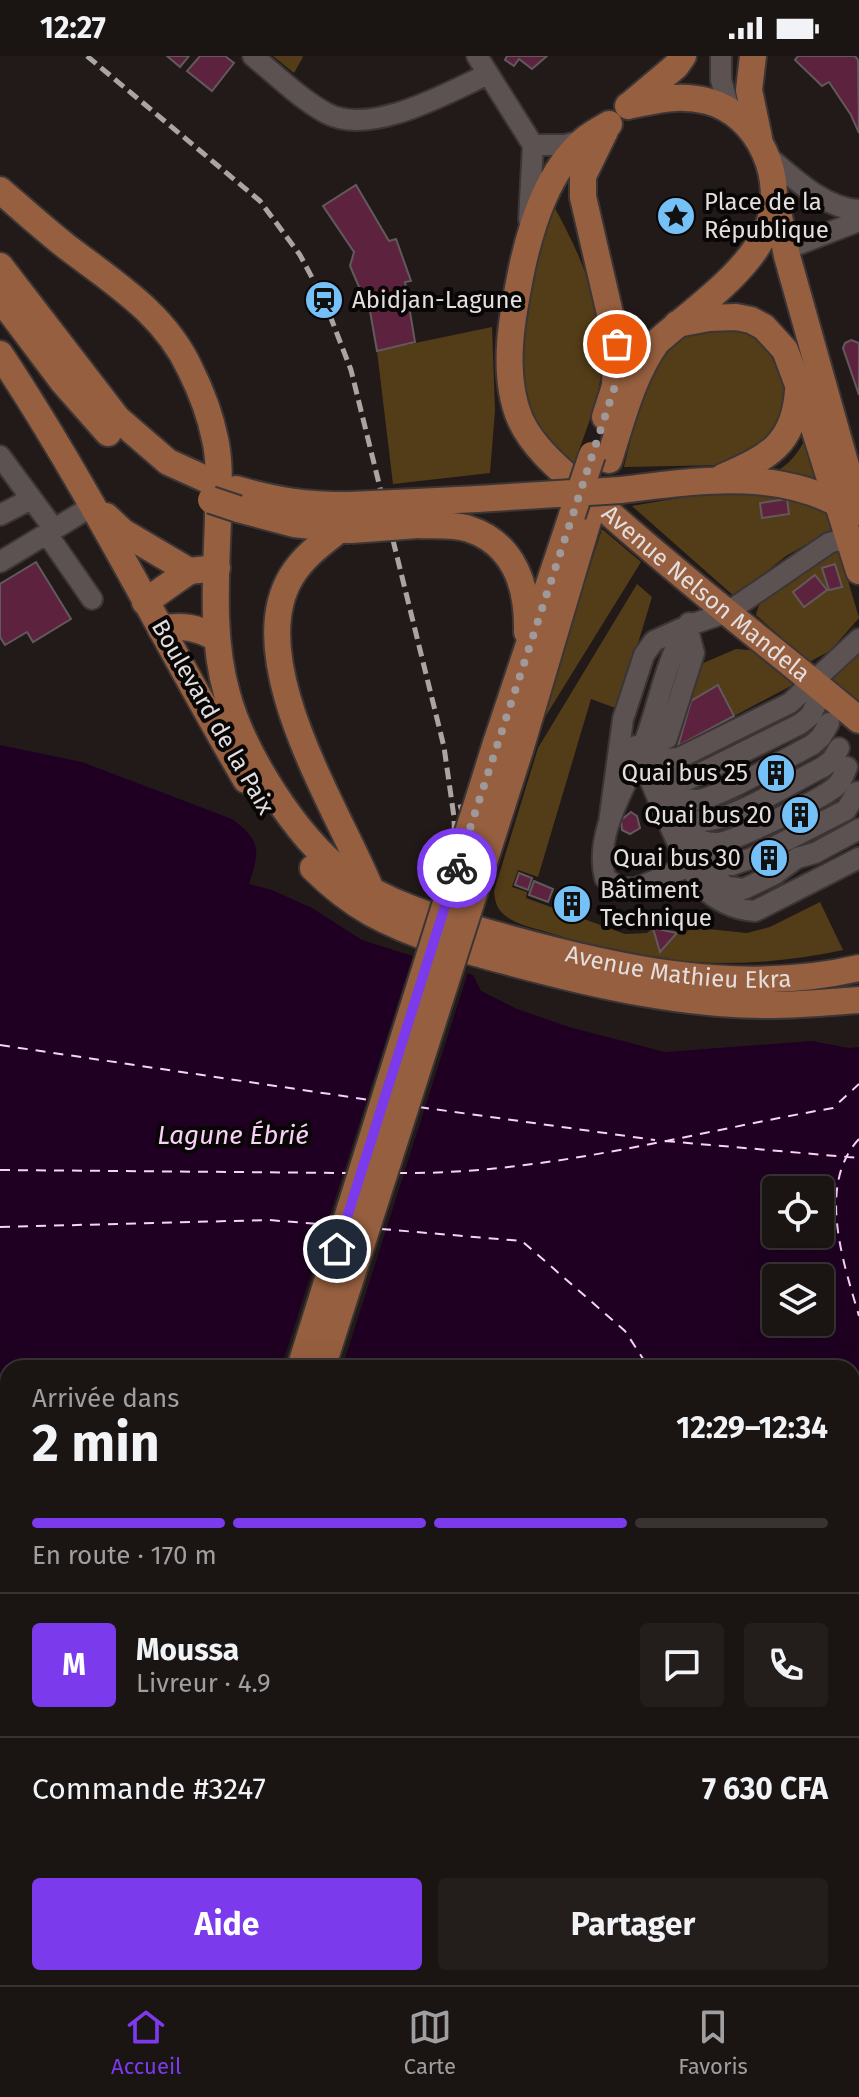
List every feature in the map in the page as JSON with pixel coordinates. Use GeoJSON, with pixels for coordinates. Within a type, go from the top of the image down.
{"type":"FeatureCollection","features":[{"type":"Feature","properties":{"kind":"main road"},"geometry":{"type":"LineString","coordinates":[[601,458],[615,386],[617,344],[583,197],[583,176],[619,115],[676,66],[683,56]]}},
{"type":"Feature","properties":{"kind":"main road"},"geometry":{"type":"LineString","coordinates":[[324,1360],[508,746],[601,458],[641,368],[657,342],[739,269],[767,229],[774,178],[749,90],[753,56]]}},
{"type":"Feature","properties":{"kind":"main road"},"geometry":{"type":"LineString","coordinates":[[619,115],[672,97],[706,101],[730,112],[763,148]]}},
{"type":"Feature","properties":{"kind":"main road","name":"Avenue Nelson Mandela"},"geometry":{"type":"LineString","coordinates":[[592,158],[565,160],[536,215],[527,247],[516,298],[511,355],[514,399],[524,427],[550,459],[652,552],[719,605],[816,690],[859,720]]}},
{"type":"Feature","properties":{"kind":"main road","name":"Boulevard de la Paix"},"geometry":{"type":"LineString","coordinates":[[0,190],[65,246],[140,300],[168,331],[189,365],[206,405],[216,440],[219,470],[217,638],[227,695],[245,743],[266,780],[292,818],[327,858],[371,890],[423,914],[501,936]]}},
{"type":"Feature","properties":{"kind":"main road"},"geometry":{"type":"LineString","coordinates":[[774,195],[850,501],[846,534],[856,546],[859,571]]}},
{"type":"Feature","properties":{"kind":"main road"},"geometry":{"type":"LineString","coordinates":[[0,266],[117,418],[168,462],[211,490]]}},
{"type":"Feature","properties":{"kind":"main road"},"geometry":{"type":"LineString","coordinates":[[0,298],[63,382],[111,436],[165,477],[237,499],[293,503],[346,522],[417,514],[477,499],[621,490],[720,478],[770,483],[850,501]]}},
{"type":"Feature","properties":{"kind":"main road"},"geometry":{"type":"LineString","coordinates":[[677,324],[722,318],[751,320],[764,327],[785,350],[850,501]]}},
{"type":"Feature","properties":{"kind":"main road","name":"Boulevard de la Paix"},"geometry":{"type":"LineString","coordinates":[[0,354],[94,505],[237,767],[279,830],[315,871],[371,913],[402,928],[475,953],[635,991],[773,1005],[859,1000]]}},
{"type":"Feature","properties":{"kind":"main road"},"geometry":{"type":"LineString","coordinates":[[720,478],[762,458],[784,439],[796,412],[799,383]]}},
{"type":"Feature","properties":{"kind":"main road"},"geometry":{"type":"LineString","coordinates":[[94,505],[123,532],[189,571]]}},
{"type":"Feature","properties":{"kind":"main road"},"geometry":{"type":"LineString","coordinates":[[303,1360],[508,746],[526,651],[528,607],[510,557],[487,537],[417,514]]}},
{"type":"Feature","properties":{"kind":"main road"},"geometry":{"type":"LineString","coordinates":[[526,651],[580,518]]}},
{"type":"Feature","properties":{"kind":"main road"},"geometry":{"type":"LineString","coordinates":[[346,522],[303,559],[290,579],[282,597],[276,634],[284,685],[295,719],[323,789],[371,890]]}},
{"type":"Feature","properties":{"kind":"main road"},"geometry":{"type":"LineString","coordinates":[[145,602],[189,571],[217,568]]}},
{"type":"Feature","properties":{"kind":"main road"},"geometry":{"type":"LineString","coordinates":[[161,629],[180,625],[198,628],[217,638]]}},
{"type":"Feature","properties":{"kind":"main road","name":"Avenue Mathieu Ekra"},"geometry":{"type":"LineString","coordinates":[[501,936],[567,954],[697,978],[762,980],[823,977],[859,968]]}},
{"type":"Feature","properties":{"kind":"street"},"geometry":{"type":"LineString","coordinates":[[253,56],[305,98],[345,121],[380,118],[488,74]]}},
{"type":"Feature","properties":{"kind":"street"},"geometry":{"type":"LineString","coordinates":[[477,56],[533,145],[527,247]]}},
{"type":"Feature","properties":{"kind":"street"},"geometry":{"type":"LineString","coordinates":[[721,56],[721,80],[730,112]]}},
{"type":"Feature","properties":{"kind":"street"},"geometry":{"type":"LineString","coordinates":[[533,145],[565,145],[592,158]]}},
{"type":"Feature","properties":{"kind":"street"},"geometry":{"type":"LineString","coordinates":[[763,148],[825,199],[848,209],[859,210]]}},
{"type":"Feature","properties":{"kind":"street"},"geometry":{"type":"LineString","coordinates":[[786,249],[859,221]]}},
{"type":"Feature","properties":{"kind":"street"},"geometry":{"type":"LineString","coordinates":[[0,456],[31,499],[92,599]]}},
{"type":"Feature","properties":{"kind":"street"},"geometry":{"type":"LineString","coordinates":[[0,515],[31,499]]}},
{"type":"Feature","properties":{"kind":"street"},"geometry":{"type":"LineString","coordinates":[[0,562],[94,505]]}},
{"type":"Feature","properties":{"kind":"street"},"geometry":{"type":"LineString","coordinates":[[690,866],[636,888],[620,888],[605,878],[602,864],[623,719],[644,655],[654,641],[687,626],[829,543],[839,540],[856,546]]}},
{"type":"Feature","properties":{"kind":"street"},"geometry":{"type":"LineString","coordinates":[[609,823],[643,753],[673,650],[687,626]]}},
{"type":"Feature","properties":{"kind":"street"},"geometry":{"type":"LineString","coordinates":[[643,753],[653,753],[664,759],[679,758],[816,690],[859,639]]}},
{"type":"Feature","properties":{"kind":"street"},"geometry":{"type":"LineString","coordinates":[[681,847],[716,864],[732,865],[846,810],[858,794],[816,690]]}},
{"type":"Feature","properties":{"kind":"street"},"geometry":{"type":"LineString","coordinates":[[623,719],[643,753],[662,806],[690,866],[707,891],[739,910],[755,911],[859,858]]}},
{"type":"Feature","properties":{"kind":"street"},"geometry":{"type":"LineString","coordinates":[[662,806],[684,798],[700,800],[710,796],[812,745],[829,723]]}},
{"type":"Feature","properties":{"kind":"street"},"geometry":{"type":"LineString","coordinates":[[662,806],[695,821],[710,820],[739,809],[832,760],[843,758]]}},
{"type":"Feature","properties":{"kind":"street"},"geometry":{"type":"LineString","coordinates":[[690,866],[712,881],[744,889],[775,874],[797,858],[815,853],[859,829]]}},
{"type":"Feature","properties":{"kind":"shaded area"},"geometry":{"type":"Polygon","coordinates":[[[273,56],[302,56],[303,57],[294,73],[273,56]]]}},
{"type":"Feature","properties":{"kind":"shaded area"},"geometry":{"type":"Polygon","coordinates":[[[553,205],[590,287],[602,353],[596,399],[573,469],[533,427],[516,358],[539,239],[553,205]]]}},
{"type":"Feature","properties":{"kind":"shaded area"},"geometry":{"type":"Polygon","coordinates":[[[730,325],[757,335],[771,348],[786,386],[786,401],[776,433],[726,465],[624,467],[645,390],[663,357],[693,333],[730,325]]]}},
{"type":"Feature","properties":{"kind":"shaded area"},"geometry":{"type":"Polygon","coordinates":[[[492,327],[495,410],[490,473],[393,484],[377,351],[492,327]]]}},
{"type":"Feature","properties":{"kind":"shaded area"},"geometry":{"type":"Polygon","coordinates":[[[806,438],[833,529],[786,556],[735,597],[632,506],[711,492],[769,475],[790,461],[806,438]]]}},
{"type":"Feature","properties":{"kind":"shaded area"},"geometry":{"type":"Polygon","coordinates":[[[602,529],[641,562],[537,730],[602,529]]]}},
{"type":"Feature","properties":{"kind":"shaded area"},"geometry":{"type":"Polygon","coordinates":[[[839,550],[859,618],[830,651],[809,662],[756,615],[759,606],[775,588],[830,552],[839,550]]]}},
{"type":"Feature","properties":{"kind":"shaded area"},"geometry":{"type":"Polygon","coordinates":[[[637,584],[652,597],[618,709],[591,699],[538,877],[518,870],[512,887],[527,892],[526,898],[625,934],[647,933],[653,928],[660,951],[677,933],[698,928],[747,933],[770,927],[820,902],[843,950],[767,961],[677,961],[611,949],[526,926],[507,917],[499,909],[494,891],[538,748],[637,584]]]}},
{"type":"Feature","properties":{"kind":"shaded area"},"geometry":{"type":"Polygon","coordinates":[[[736,649],[762,651],[800,681],[734,716],[718,686],[691,701],[701,664],[736,649]]]}},
{"type":"Feature","properties":{"kind":"shaded area"},"geometry":{"type":"Polygon","coordinates":[[[859,653],[859,706],[830,680],[859,653]]]}},
{"type":"Feature","properties":{"kind":"water","name":"Lagune Ébrié"},"geometry":{"type":"Polygon","coordinates":[[[0,745],[82,762],[232,819],[249,834],[256,848],[249,884],[272,890],[312,908],[362,940],[473,975],[481,991],[517,1009],[569,1027],[665,1052],[812,1041],[859,1047],[859,1360],[0,1360],[0,745]]]}},
{"type":"Feature","properties":{"kind":"pier"},"geometry":{"type":"Polygon","coordinates":[[[414,952],[469,969],[345,1360],[284,1360],[414,952]]]}},
{"type":"Feature","properties":{"kind":"building"},"geometry":{"type":"Polygon","coordinates":[[[167,56],[189,56],[180,67],[167,56]]]}},
{"type":"Feature","properties":{"kind":"building"},"geometry":{"type":"Polygon","coordinates":[[[200,56],[225,56],[234,63],[212,91],[187,71],[200,56]]]}},
{"type":"Feature","properties":{"kind":"building"},"geometry":{"type":"Polygon","coordinates":[[[507,56],[547,56],[532,69],[519,59],[514,66],[505,60],[507,56]]]}},
{"type":"Feature","properties":{"kind":"building"},"geometry":{"type":"Polygon","coordinates":[[[798,56],[855,56],[858,60],[859,133],[829,82],[822,86],[795,60],[798,56]]]}},
{"type":"Feature","properties":{"kind":"building"},"geometry":{"type":"Polygon","coordinates":[[[356,185],[389,241],[396,239],[411,281],[405,282],[415,342],[377,351],[367,294],[359,287],[350,266],[354,252],[323,206],[356,185]]]}},
{"type":"Feature","properties":{"kind":"building"},"geometry":{"type":"Polygon","coordinates":[[[851,340],[859,343],[859,395],[843,348],[851,340]]]}},
{"type":"Feature","properties":{"kind":"building"},"geometry":{"type":"Polygon","coordinates":[[[787,499],[789,514],[762,518],[760,503],[787,499]]]}},
{"type":"Feature","properties":{"kind":"building"},"geometry":{"type":"Polygon","coordinates":[[[36,562],[71,619],[33,642],[27,632],[5,645],[0,637],[0,584],[36,562]]]}},
{"type":"Feature","properties":{"kind":"building"},"geometry":{"type":"Polygon","coordinates":[[[835,564],[842,587],[829,590],[822,568],[835,564]]]}},
{"type":"Feature","properties":{"kind":"building"},"geometry":{"type":"Polygon","coordinates":[[[815,575],[827,590],[804,607],[793,592],[815,575]]]}},
{"type":"Feature","properties":{"kind":"building"},"geometry":{"type":"Polygon","coordinates":[[[718,685],[734,716],[678,746],[691,701],[718,685]]]}},
{"type":"Feature","properties":{"kind":"building"},"geometry":{"type":"Polygon","coordinates":[[[631,812],[637,816],[640,828],[630,834],[622,830],[621,820],[631,812]]]}},
{"type":"Feature","properties":{"kind":"building"},"geometry":{"type":"Polygon","coordinates":[[[519,873],[532,878],[528,890],[515,885],[519,873]]]}},
{"type":"Feature","properties":{"kind":"building"},"geometry":{"type":"Polygon","coordinates":[[[534,881],[553,889],[548,902],[529,895],[534,881]]]}},
{"type":"Feature","properties":{"kind":"building","name":"Bâtiment Technique"},"geometry":{"type":"Polygon","coordinates":[[[564,892],[587,901],[581,916],[558,908],[564,892]]]}},
{"type":"Feature","properties":{"kind":"building"},"geometry":{"type":"Polygon","coordinates":[[[653,928],[677,933],[660,952],[653,928]]]}},
{"type":"Feature","properties":{"kind":"ferry route"},"geometry":{"type":"LineString","coordinates":[[0,1045],[370,1100]]}},
{"type":"Feature","properties":{"kind":"ferry route"},"geometry":{"type":"LineString","coordinates":[[397,1173],[507,1167],[616,1151],[833,1108],[859,1084]]}},
{"type":"Feature","properties":{"kind":"ferry route"},"geometry":{"type":"LineString","coordinates":[[419,1107],[655,1140]]}},
{"type":"Feature","properties":{"kind":"ferry route"},"geometry":{"type":"LineString","coordinates":[[859,1139],[846,1158],[836,1202],[841,1249],[859,1316]]}},
{"type":"Feature","properties":{"kind":"ferry route"},"geometry":{"type":"LineString","coordinates":[[665,1141],[859,1158]]}},
{"type":"Feature","properties":{"kind":"ferry route"},"geometry":{"type":"LineString","coordinates":[[0,1170],[347,1173]]}},
{"type":"Feature","properties":{"kind":"ferry route"},"geometry":{"type":"LineString","coordinates":[[0,1227],[269,1220],[330,1225]]}},
{"type":"Feature","properties":{"kind":"ferry route"},"geometry":{"type":"LineString","coordinates":[[381,1229],[522,1241],[625,1331],[644,1360]]}},
{"type":"Feature","properties":{"kind":"railway"},"geometry":{"type":"LineString","coordinates":[[87,56],[260,201],[300,255],[324,300],[351,370],[444,747],[454,817],[455,859],[450,906],[303,1360]]}},
{"type":"Feature","properties":{"kind":"railway"},"geometry":{"type":"LineString","coordinates":[[316,1360],[461,909],[467,855],[459,801]]}},
{"type":"Feature","properties":{"kind":"way so far"},"geometry":{"type":"LineString","coordinates":[[457,868],[615,386],[617,344]]}},
{"type":"Feature","properties":{"kind":"place","name":"Place de la République"},"geometry":{"type":"Point","coordinates":[676,216]}},
{"type":"Feature","properties":{"kind":"place","name":"Abidjan-Lagune"},"geometry":{"type":"Point","coordinates":[324,300]}},
{"type":"Feature","properties":{"kind":"place","name":"Quai bus 25"},"geometry":{"type":"Point","coordinates":[776,773]}},
{"type":"Feature","properties":{"kind":"place","name":"Quai bus 20"},"geometry":{"type":"Point","coordinates":[800,815]}},
{"type":"Feature","properties":{"kind":"place","name":"Quai bus 30"},"geometry":{"type":"Point","coordinates":[769,858]}},
{"type":"Feature","properties":{"kind":"place","name":"Bâtiment Technique"},"geometry":{"type":"Point","coordinates":[572,904]}},
{"type":"Feature","properties":{"kind":"route"},"geometry":{"type":"LineString","coordinates":[[337,1249],[457,868]]}}]}
